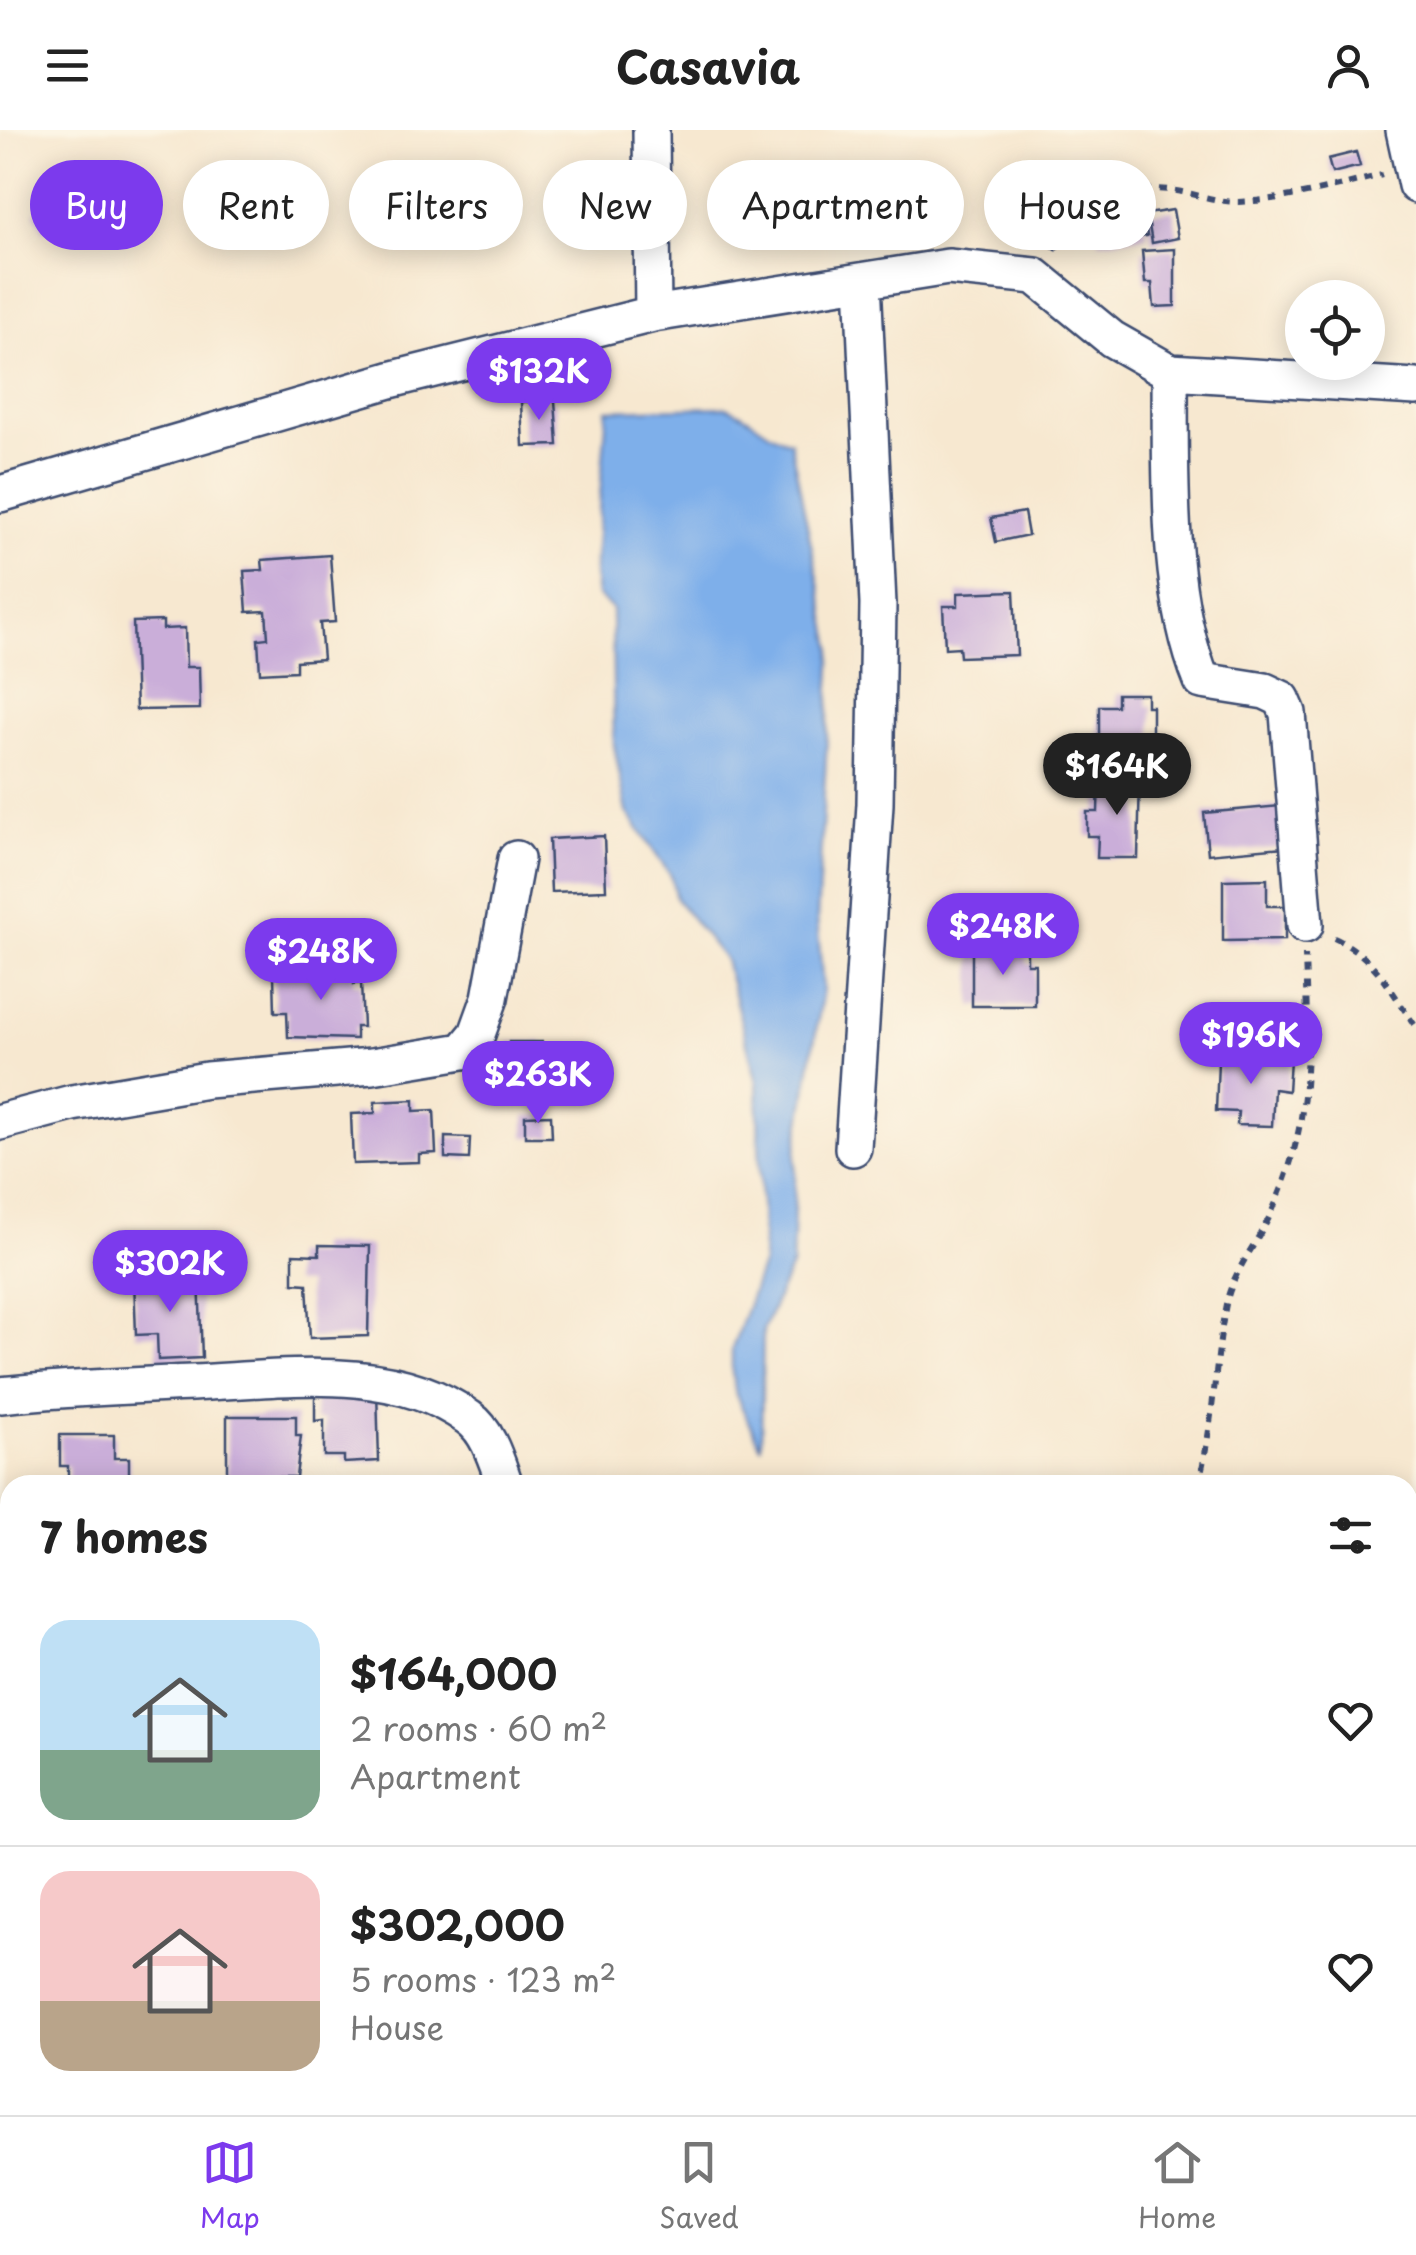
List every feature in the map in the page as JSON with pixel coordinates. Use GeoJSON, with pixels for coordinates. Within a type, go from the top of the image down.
{"type":"FeatureCollection","features":[{"type":"Feature","properties":{"kind":"street"},"geometry":{"type":"LineString","coordinates":[[651,130],[653,314]]}},
{"type":"Feature","properties":{"kind":"street"},"geometry":{"type":"LineString","coordinates":[[1404,130],[1414,176]]}},
{"type":"Feature","properties":{"kind":"street"},"geometry":{"type":"LineString","coordinates":[[0,494],[390,380],[653,314],[948,267],[1035,276],[1112,339],[1170,372],[1416,388]]}},
{"type":"Feature","properties":{"kind":"street"},"geometry":{"type":"LineString","coordinates":[[853,1148],[875,804],[878,604],[864,281]]}},
{"type":"Feature","properties":{"kind":"street"},"geometry":{"type":"LineString","coordinates":[[1170,372],[1172,494],[1182,601],[1196,666],[1202,680],[1264,691],[1282,699],[1288,712],[1305,925]]}},
{"type":"Feature","properties":{"kind":"street"},"geometry":{"type":"LineString","coordinates":[[0,1122],[72,1103],[206,1080],[372,1066],[463,1051],[477,1034],[490,998],[516,859]]}},
{"type":"Feature","properties":{"kind":"street"},"geometry":{"type":"LineString","coordinates":[[0,1395],[291,1378],[393,1384],[429,1396],[470,1418],[483,1432],[500,1475]]}},
{"type":"Feature","properties":{"kind":"path"},"geometry":{"type":"LineString","coordinates":[[1035,276],[1072,226],[1093,204],[1116,191],[1173,190],[1231,202],[1284,200],[1414,176]]}},
{"type":"Feature","properties":{"kind":"path"},"geometry":{"type":"LineString","coordinates":[[1201,1475],[1212,1432],[1226,1302],[1243,1258],[1273,1211],[1299,1136],[1308,1086],[1305,925],[1362,952],[1381,970],[1416,1027]]}},
{"type":"Feature","properties":{"kind":"water"},"geometry":{"type":"Polygon","coordinates":[[[726,407],[790,441],[832,647],[817,919],[823,989],[796,1152],[792,1264],[763,1330],[761,1447],[736,1395],[732,1373],[732,1349],[763,1262],[757,1082],[725,960],[676,899],[671,876],[627,812],[614,745],[612,609],[597,595],[594,573],[607,410],[726,407]]]}},
{"type":"Feature","properties":{"kind":"building"},"geometry":{"type":"Polygon","coordinates":[[[1356,152],[1360,166],[1332,173],[1328,159],[1356,152]]]}},
{"type":"Feature","properties":{"kind":"building"},"geometry":{"type":"Polygon","coordinates":[[[1173,210],[1178,238],[1156,242],[1156,213],[1173,210]]]}},
{"type":"Feature","properties":{"kind":"building"},"geometry":{"type":"Polygon","coordinates":[[[1175,249],[1175,306],[1154,307],[1152,283],[1145,283],[1142,251],[1175,249]]]}},
{"type":"Feature","properties":{"kind":"building"},"geometry":{"type":"Polygon","coordinates":[[[555,400],[558,445],[523,446],[521,402],[555,400]]]}},
{"type":"Feature","properties":{"kind":"building"},"geometry":{"type":"Polygon","coordinates":[[[1024,512],[1028,535],[996,542],[991,518],[1024,512]]]}},
{"type":"Feature","properties":{"kind":"building"},"geometry":{"type":"Polygon","coordinates":[[[330,555],[335,622],[320,623],[323,659],[296,661],[296,671],[260,673],[258,639],[268,638],[266,611],[247,612],[244,571],[263,570],[262,560],[330,555]]]}},
{"type":"Feature","properties":{"kind":"building"},"geometry":{"type":"Polygon","coordinates":[[[1014,591],[1017,655],[960,657],[959,647],[945,648],[943,606],[958,606],[958,593],[1014,591]]]}},
{"type":"Feature","properties":{"kind":"building"},"geometry":{"type":"Polygon","coordinates":[[[163,621],[163,629],[185,628],[186,667],[199,667],[200,709],[136,710],[133,622],[163,621]]]}},
{"type":"Feature","properties":{"kind":"building"},"geometry":{"type":"Polygon","coordinates":[[[1117,694],[1147,694],[1147,706],[1152,706],[1152,761],[1099,761],[1099,706],[1117,706],[1117,694]]]}},
{"type":"Feature","properties":{"kind":"building"},"geometry":{"type":"Polygon","coordinates":[[[1099,776],[1140,777],[1138,858],[1097,858],[1098,836],[1087,836],[1087,812],[1098,812],[1099,776]]]}},
{"type":"Feature","properties":{"kind":"building"},"geometry":{"type":"Polygon","coordinates":[[[1280,806],[1284,847],[1208,854],[1204,813],[1280,806]]]}},
{"type":"Feature","properties":{"kind":"building"},"geometry":{"type":"Polygon","coordinates":[[[604,836],[606,890],[551,892],[549,839],[604,836]]]}},
{"type":"Feature","properties":{"kind":"building"},"geometry":{"type":"Polygon","coordinates":[[[1267,879],[1267,906],[1285,906],[1285,940],[1223,941],[1223,880],[1267,879]]]}},
{"type":"Feature","properties":{"kind":"building"},"geometry":{"type":"Polygon","coordinates":[[[1006,945],[1027,945],[1027,964],[1035,964],[1035,1006],[972,1006],[972,951],[1006,951],[1006,945]]]}},
{"type":"Feature","properties":{"kind":"building"},"geometry":{"type":"Polygon","coordinates":[[[353,963],[354,984],[361,983],[363,1027],[356,1027],[356,1039],[288,1037],[287,1012],[275,1012],[274,975],[325,973],[325,965],[353,963]]]}},
{"type":"Feature","properties":{"kind":"building"},"geometry":{"type":"Polygon","coordinates":[[[509,1042],[542,1042],[542,1074],[509,1074],[509,1042]]]}},
{"type":"Feature","properties":{"kind":"building"},"geometry":{"type":"Polygon","coordinates":[[[1239,1052],[1290,1059],[1288,1091],[1274,1089],[1272,1126],[1237,1125],[1238,1112],[1216,1111],[1218,1061],[1239,1062],[1239,1052]]]}},
{"type":"Feature","properties":{"kind":"building"},"geometry":{"type":"Polygon","coordinates":[[[414,1100],[414,1111],[434,1110],[436,1153],[419,1154],[419,1162],[353,1164],[351,1114],[375,1113],[375,1102],[414,1100]]]}},
{"type":"Feature","properties":{"kind":"building"},"geometry":{"type":"Polygon","coordinates":[[[551,1115],[552,1137],[525,1137],[525,1116],[551,1115]]]}},
{"type":"Feature","properties":{"kind":"building"},"geometry":{"type":"Polygon","coordinates":[[[445,1137],[470,1138],[469,1159],[445,1158],[445,1137]]]}},
{"type":"Feature","properties":{"kind":"building"},"geometry":{"type":"Polygon","coordinates":[[[319,1245],[370,1246],[368,1336],[310,1338],[307,1284],[293,1283],[293,1254],[319,1255],[319,1245]]]}},
{"type":"Feature","properties":{"kind":"building"},"geometry":{"type":"Polygon","coordinates":[[[199,1277],[202,1358],[158,1360],[157,1334],[136,1335],[134,1279],[199,1277]]]}},
{"type":"Feature","properties":{"kind":"building"},"geometry":{"type":"Polygon","coordinates":[[[377,1390],[379,1461],[344,1463],[344,1456],[324,1456],[324,1420],[315,1421],[315,1392],[377,1390]]]}},
{"type":"Feature","properties":{"kind":"building"},"geometry":{"type":"Polygon","coordinates":[[[227,1416],[296,1416],[296,1436],[301,1436],[296,1475],[227,1475],[227,1416]]]}},
{"type":"Feature","properties":{"kind":"building"},"geometry":{"type":"Polygon","coordinates":[[[60,1435],[114,1435],[114,1458],[129,1458],[129,1475],[68,1475],[68,1466],[60,1466],[60,1435]]]}}]}
